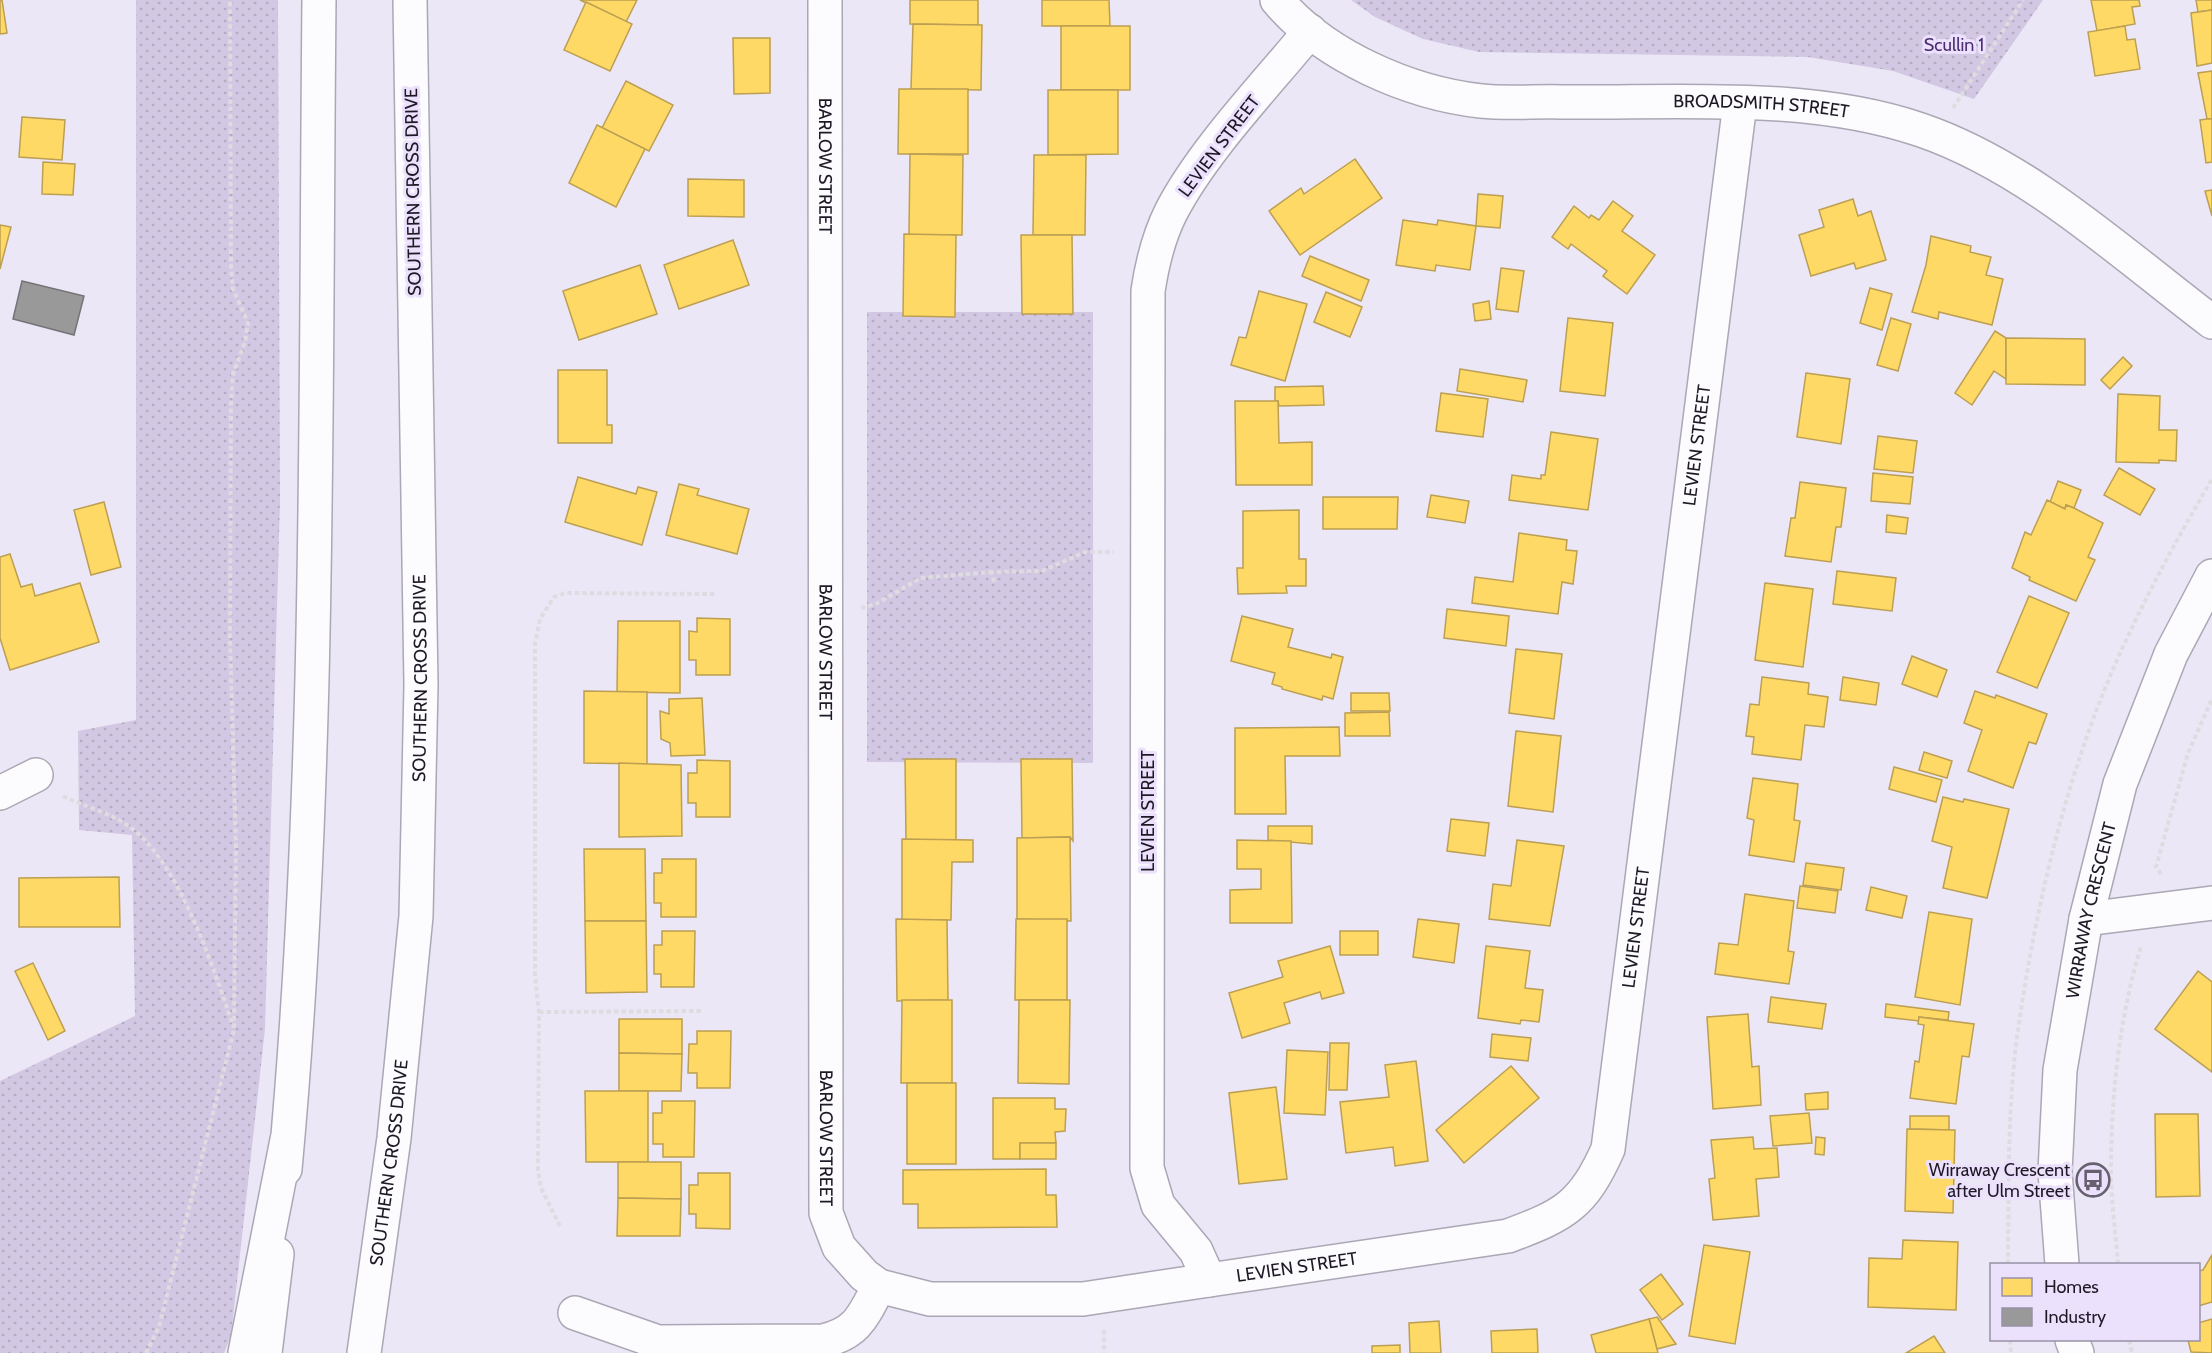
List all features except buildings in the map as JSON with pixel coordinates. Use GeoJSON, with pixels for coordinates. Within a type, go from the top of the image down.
{"type":"FeatureCollection","features":[{"type":"Feature","properties":{"kind":"street"},"geometry":{"type":"LineString","coordinates":[[265,1353],[272,1304],[298,994],[310,738],[319,0]]}},
{"type":"Feature","properties":{"kind":"street","name":"SOUTHERN CROSS DRIVE"},"geometry":{"type":"LineString","coordinates":[[364,1353],[394,1138],[416,916],[420,686],[410,0]]}},
{"type":"Feature","properties":{"kind":"street","name":"BARLOW STREET"},"geometry":{"type":"LineString","coordinates":[[825,0],[826,1213],[839,1246],[864,1275],[879,1286],[930,1299],[1083,1299],[1209,1280]]}},
{"type":"Feature","properties":{"kind":"street","name":"BROADSMITH STREET"},"geometry":{"type":"LineString","coordinates":[[1277,0],[1310,31],[1360,64],[1418,88],[1480,101],[1740,103],[1842,110],[1920,130],[1992,161],[2055,202],[2212,322]]}},
{"type":"Feature","properties":{"kind":"street","name":"LEVIEN STREET"},"geometry":{"type":"LineString","coordinates":[[1310,31],[1201,164],[1171,213],[1152,264],[1148,291],[1147,1168],[1158,1205],[1196,1251],[1209,1280],[1508,1236],[1548,1221],[1581,1197],[1593,1182],[1608,1149],[1740,103]]}},
{"type":"Feature","properties":{"kind":"street","name":"WIRRAWAY CRESCENT"},"geometry":{"type":"LineString","coordinates":[[2062,1263],[2055,1172],[2060,1070],[2086,919],[2120,784],[2171,654],[2212,576]]}},
{"type":"Feature","properties":{"kind":"street"},"geometry":{"type":"LineString","coordinates":[[0,793],[36,775]]}},
{"type":"Feature","properties":{"kind":"street"},"geometry":{"type":"LineString","coordinates":[[2086,919],[2212,903]]}},
{"type":"Feature","properties":{"kind":"street"},"geometry":{"type":"LineString","coordinates":[[244,1353],[287,1140]]}},
{"type":"Feature","properties":{"kind":"street"},"geometry":{"type":"LineString","coordinates":[[575,1313],[658,1341],[824,1341],[843,1336],[862,1319],[879,1286]]}},
{"type":"Feature","properties":{"kind":"path"},"geometry":{"type":"LineString","coordinates":[[146,1353],[159,1327],[234,1030],[235,776],[230,639],[231,403],[233,374],[245,342],[248,322],[233,289],[231,267],[230,0]]}},
{"type":"Feature","properties":{"kind":"path"},"geometry":{"type":"LineString","coordinates":[[1935,136],[2023,0]]}},
{"type":"Feature","properties":{"kind":"path"},"geometry":{"type":"LineString","coordinates":[[825,610],[847,611],[876,604],[921,578],[992,572],[1042,572],[1085,552],[1148,551]]}},
{"type":"Feature","properties":{"kind":"path"},"geometry":{"type":"LineString","coordinates":[[992,572],[994,582]]}},
{"type":"Feature","properties":{"kind":"path"},"geometry":{"type":"LineString","coordinates":[[560,1226],[541,1188],[538,1171],[539,1012],[535,976],[535,644],[540,619],[554,597],[565,594],[717,594]]}},
{"type":"Feature","properties":{"kind":"path"},"geometry":{"type":"LineString","coordinates":[[2118,1263],[2111,1174],[2120,1032],[2128,988],[2144,934],[2167,882],[2156,867],[2188,753],[2212,699]]}},
{"type":"Feature","properties":{"kind":"path"},"geometry":{"type":"LineString","coordinates":[[36,775],[61,795],[113,816],[135,831],[168,870],[183,895],[234,1030]]}},
{"type":"Feature","properties":{"kind":"path"},"geometry":{"type":"LineString","coordinates":[[539,1012],[701,1011]]}},
{"type":"Feature","properties":{"kind":"green space"},"geometry":{"type":"Polygon","coordinates":[[[136,0],[278,0],[280,502],[265,1029],[231,1336],[224,1353],[0,1353],[0,1081],[135,1016],[132,835],[79,830],[78,731],[136,720],[136,0]]]}},
{"type":"Feature","properties":{"kind":"green space","name":"Scullin 1"},"geometry":{"type":"Polygon","coordinates":[[[1351,0],[2043,0],[1974,99],[1893,71],[1808,57],[1479,52],[1423,39],[1375,17],[1351,0]]]}},
{"type":"Feature","properties":{"kind":"green space"},"geometry":{"type":"Polygon","coordinates":[[[867,312],[1093,312],[1093,763],[867,762],[867,312]]]}},
{"type":"Feature","properties":{"kind":"place","name":"Wirraway Crescent after Ulm Street"},"geometry":{"type":"Point","coordinates":[2093,1180]}}]}
